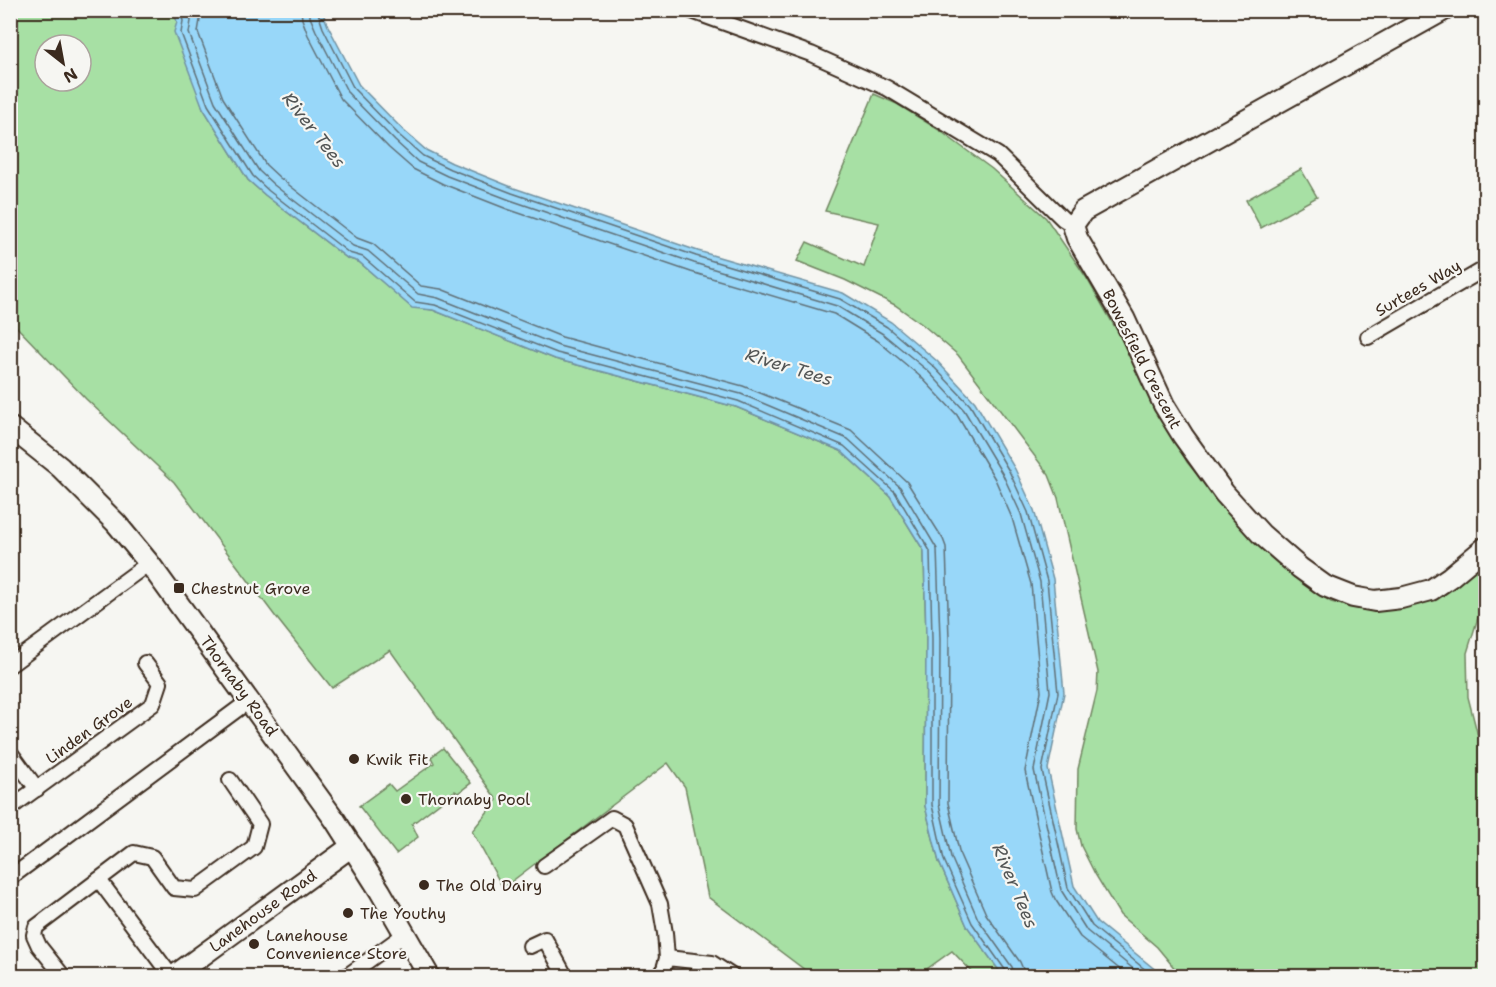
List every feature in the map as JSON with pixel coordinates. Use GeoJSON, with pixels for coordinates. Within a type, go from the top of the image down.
{"type":"FeatureCollection","features":[{"type":"Feature","properties":{"kind":"street","name":"Bowesfield Crescent"},"geometry":{"type":"LineString","coordinates":[[689,10],[811,54],[887,88],[998,155],[1063,219],[1073,225],[1077,238],[1124,318],[1164,405],[1224,493],[1261,534],[1325,586],[1353,597],[1375,601],[1401,598],[1431,590],[1485,547]]}},
{"type":"Feature","properties":{"kind":"street"},"geometry":{"type":"LineString","coordinates":[[1073,225],[1083,212],[1444,10]]}},
{"type":"Feature","properties":{"kind":"street","name":"Surtees Way"},"geometry":{"type":"LineString","coordinates":[[1368,337],[1485,268]]}},
{"type":"Feature","properties":{"kind":"street","name":"Thornaby Road"},"geometry":{"type":"LineString","coordinates":[[10,427],[60,467],[116,523],[149,562],[335,820],[429,976]]}},
{"type":"Feature","properties":{"kind":"street"},"geometry":{"type":"LineString","coordinates":[[10,665],[149,562]]}},
{"type":"Feature","properties":{"kind":"street","name":"Linden Grove"},"geometry":{"type":"LineString","coordinates":[[10,808],[153,704],[160,683],[145,663]]}},
{"type":"Feature","properties":{"kind":"street"},"geometry":{"type":"LineString","coordinates":[[10,878],[250,700]]}},
{"type":"Feature","properties":{"kind":"street"},"geometry":{"type":"LineString","coordinates":[[10,752],[37,789]]}},
{"type":"Feature","properties":{"kind":"street"},"geometry":{"type":"LineString","coordinates":[[63,976],[39,946],[34,935],[36,927],[134,853],[152,857],[174,888],[195,890],[254,847],[260,824],[230,780]]}},
{"type":"Feature","properties":{"kind":"street"},"geometry":{"type":"LineString","coordinates":[[544,866],[612,818],[625,825],[660,904],[667,958],[662,976]]}},
{"type":"Feature","properties":{"kind":"street","name":"Lanehouse Road"},"geometry":{"type":"LineString","coordinates":[[172,976],[352,846]]}},
{"type":"Feature","properties":{"kind":"street"},"geometry":{"type":"LineString","coordinates":[[99,880],[172,976]]}},
{"type":"Feature","properties":{"kind":"street"},"geometry":{"type":"LineString","coordinates":[[347,976],[405,934]]}},
{"type":"Feature","properties":{"kind":"street"},"geometry":{"type":"LineString","coordinates":[[530,946],[545,939],[564,976]]}},
{"type":"Feature","properties":{"kind":"street"},"geometry":{"type":"LineString","coordinates":[[667,958],[712,963],[732,976]]}},
{"type":"Feature","properties":{"kind":"green space"},"geometry":{"type":"Polygon","coordinates":[[[11,11],[174,11],[203,108],[248,180],[347,258],[359,262],[412,307],[433,310],[555,359],[736,407],[841,451],[890,496],[924,551],[925,806],[939,862],[967,926],[1003,976],[976,976],[952,951],[917,976],[813,976],[708,897],[685,787],[668,763],[503,888],[472,831],[497,800],[390,650],[332,688],[174,482],[86,399],[11,321],[11,11]]]}},
{"type":"Feature","properties":{"kind":"green space"},"geometry":{"type":"Polygon","coordinates":[[[874,94],[897,104],[939,130],[992,169],[1046,218],[1086,277],[1187,462],[1227,511],[1303,583],[1331,602],[1356,608],[1387,610],[1422,603],[1445,591],[1485,558],[1485,595],[1467,653],[1468,697],[1478,736],[1485,747],[1485,976],[1181,976],[1157,947],[1120,915],[1081,846],[1077,829],[1078,769],[1097,691],[1098,672],[1058,498],[1049,475],[958,355],[923,325],[895,305],[845,280],[797,261],[807,242],[864,267],[879,223],[825,211],[874,94]]]}},
{"type":"Feature","properties":{"kind":"green space"},"geometry":{"type":"Polygon","coordinates":[[[1301,169],[1317,197],[1261,228],[1246,200],[1301,169]]]}},
{"type":"Feature","properties":{"kind":"green space","name":"Thornaby Pool"},"geometry":{"type":"Polygon","coordinates":[[[443,748],[471,783],[458,793],[455,791],[412,824],[418,837],[396,854],[359,806],[389,784],[395,791],[434,763],[431,757],[443,748]]]}},
{"type":"Feature","properties":{"kind":"green space"},"geometry":{"type":"Polygon","coordinates":[[[685,967],[718,975],[718,976],[669,976],[685,967]]]}},
{"type":"Feature","properties":{"kind":"water","name":"River Tees"},"geometry":{"type":"Polygon","coordinates":[[[174,11],[322,11],[359,85],[426,150],[514,188],[698,251],[843,293],[891,322],[937,361],[975,402],[1015,469],[1034,510],[1053,579],[1064,693],[1048,769],[1074,886],[1097,922],[1163,976],[1003,976],[967,926],[939,862],[925,806],[924,551],[890,496],[841,451],[736,407],[555,359],[433,310],[412,308],[359,262],[347,258],[248,180],[203,108],[174,32],[177,22],[174,11]]]}},
{"type":"Feature","properties":{"kind":"place","name":"Chestnut Grove"},"geometry":{"type":"Point","coordinates":[179,588]}},
{"type":"Feature","properties":{"kind":"place","name":"Kwik Fit"},"geometry":{"type":"Point","coordinates":[354,759]}},
{"type":"Feature","properties":{"kind":"place","name":"Thornaby Pool"},"geometry":{"type":"Point","coordinates":[406,799]}},
{"type":"Feature","properties":{"kind":"place","name":"The Old Dairy"},"geometry":{"type":"Point","coordinates":[424,885]}},
{"type":"Feature","properties":{"kind":"place","name":"The Youthy"},"geometry":{"type":"Point","coordinates":[348,913]}},
{"type":"Feature","properties":{"kind":"place","name":"Lanehouse Convenience Store"},"geometry":{"type":"Point","coordinates":[254,944]}}]}
